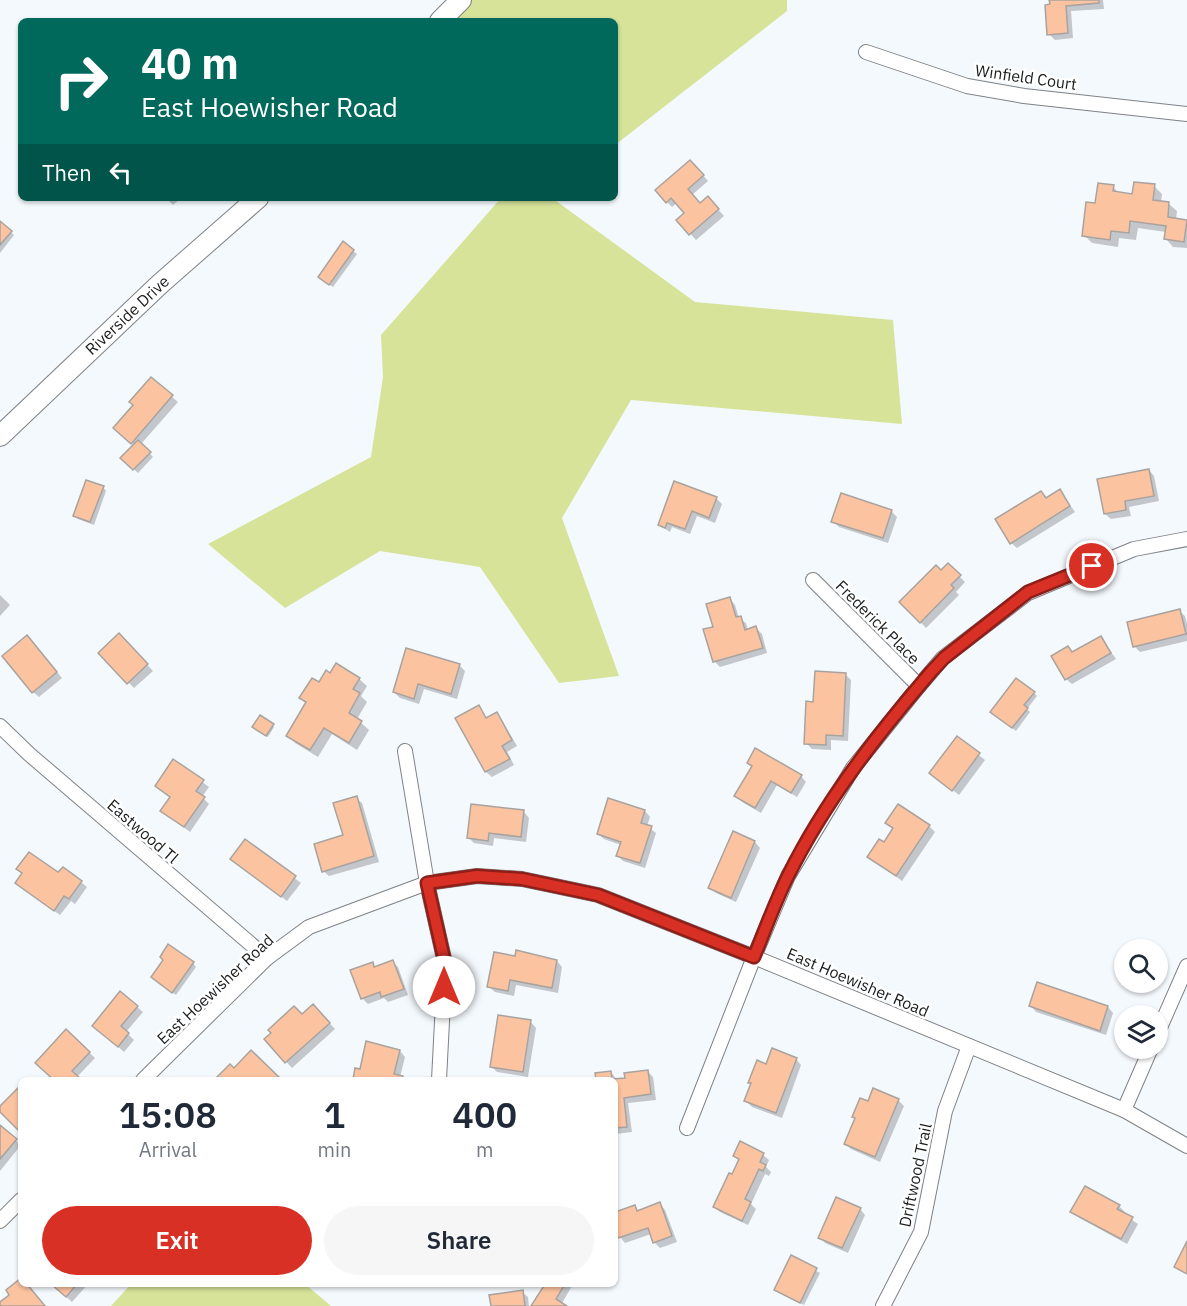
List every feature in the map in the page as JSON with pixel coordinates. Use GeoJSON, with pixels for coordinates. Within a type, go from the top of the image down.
{"type":"FeatureCollection","features":[{"type":"Feature","properties":{"kind":"main road"},"geometry":{"type":"LineString","coordinates":[[443,18],[461,0]]}},
{"type":"Feature","properties":{"kind":"main road","name":"Riverside Drive"},"geometry":{"type":"LineString","coordinates":[[0,436],[160,284],[255,201]]}},
{"type":"Feature","properties":{"kind":"street","name":"Winfield Court"},"geometry":{"type":"LineString","coordinates":[[866,52],[967,86],[1024,96],[1187,114]]}},
{"type":"Feature","properties":{"kind":"street"},"geometry":{"type":"LineString","coordinates":[[687,1128],[788,876],[854,768],[919,686],[944,658],[1028,592],[1134,549],[1187,539]]}},
{"type":"Feature","properties":{"kind":"street","name":"Frederick Place"},"geometry":{"type":"LineString","coordinates":[[813,580],[919,686]]}},
{"type":"Feature","properties":{"kind":"street","name":"Eastwood Tl"},"geometry":{"type":"LineString","coordinates":[[0,726],[28,754],[267,958]]}},
{"type":"Feature","properties":{"kind":"street"},"geometry":{"type":"LineString","coordinates":[[405,751],[427,883],[445,963],[439,1077]]}},
{"type":"Feature","properties":{"kind":"street","name":"East Hoewisher Road"},"geometry":{"type":"LineString","coordinates":[[146,1077],[267,958],[309,927],[427,883],[477,876],[522,879],[598,895],[1124,1110],[1187,1146]]}},
{"type":"Feature","properties":{"kind":"street"},"geometry":{"type":"LineString","coordinates":[[1168,1009],[1187,966]]}},
{"type":"Feature","properties":{"kind":"street","name":"Driftwood Trail"},"geometry":{"type":"LineString","coordinates":[[883,1306],[921,1232],[945,1112],[969,1046]]}},
{"type":"Feature","properties":{"kind":"street"},"geometry":{"type":"LineString","coordinates":[[1124,1110],[1146,1059]]}},
{"type":"Feature","properties":{"kind":"street"},"geometry":{"type":"LineString","coordinates":[[0,1221],[18,1203]]}},
{"type":"Feature","properties":{"kind":"green space"},"geometry":{"type":"Polygon","coordinates":[[[461,0],[787,0],[787,11],[618,143],[618,18],[443,18],[461,0]]]}},
{"type":"Feature","properties":{"kind":"green space"},"geometry":{"type":"Polygon","coordinates":[[[498,201],[556,201],[695,302],[893,320],[902,424],[631,400],[562,518],[619,676],[559,683],[480,567],[380,551],[285,608],[208,544],[371,457],[383,377],[381,335],[498,201]]]}},
{"type":"Feature","properties":{"kind":"green space"},"geometry":{"type":"Polygon","coordinates":[[[128,1287],[309,1287],[331,1306],[111,1306],[128,1287]]]}},
{"type":"Feature","properties":{"kind":"building"},"geometry":{"type":"Polygon","coordinates":[[[1049,0],[1099,0],[1099,3],[1066,6],[1068,33],[1047,35],[1045,5],[1050,4],[1049,0]]]}},
{"type":"Feature","properties":{"kind":"building"},"geometry":{"type":"Polygon","coordinates":[[[690,160],[704,175],[688,189],[700,203],[708,196],[719,209],[689,235],[676,220],[684,213],[671,198],[666,203],[655,190],[690,160]]]}},
{"type":"Feature","properties":{"kind":"building"},"geometry":{"type":"Polygon","coordinates":[[[1134,182],[1155,184],[1153,200],[1169,202],[1168,217],[1187,220],[1184,242],[1164,239],[1166,226],[1130,221],[1129,233],[1111,231],[1110,240],[1082,236],[1086,202],[1095,203],[1098,183],[1114,185],[1113,191],[1132,194],[1134,182]]]}},
{"type":"Feature","properties":{"kind":"building"},"geometry":{"type":"Polygon","coordinates":[[[0,221],[12,231],[0,245],[0,221]]]}},
{"type":"Feature","properties":{"kind":"building"},"geometry":{"type":"Polygon","coordinates":[[[343,241],[354,250],[329,285],[318,277],[343,241]]]}},
{"type":"Feature","properties":{"kind":"building"},"geometry":{"type":"Polygon","coordinates":[[[151,377],[173,395],[131,444],[113,428],[133,405],[129,402],[151,377]]]}},
{"type":"Feature","properties":{"kind":"building"},"geometry":{"type":"Polygon","coordinates":[[[138,440],[151,452],[133,470],[120,458],[138,440]]]}},
{"type":"Feature","properties":{"kind":"building"},"geometry":{"type":"Polygon","coordinates":[[[1149,469],[1154,496],[1125,501],[1126,510],[1104,514],[1097,479],[1149,469]]]}},
{"type":"Feature","properties":{"kind":"building"},"geometry":{"type":"Polygon","coordinates":[[[86,480],[104,486],[90,522],[73,516],[86,480]]]}},
{"type":"Feature","properties":{"kind":"building"},"geometry":{"type":"Polygon","coordinates":[[[674,481],[717,497],[709,518],[692,511],[685,529],[667,523],[665,528],[658,525],[674,481]]]}},
{"type":"Feature","properties":{"kind":"building"},"geometry":{"type":"Polygon","coordinates":[[[1060,489],[1070,506],[1010,544],[995,519],[1041,491],[1046,498],[1060,489]]]}},
{"type":"Feature","properties":{"kind":"building"},"geometry":{"type":"Polygon","coordinates":[[[841,493],[892,510],[883,538],[831,522],[841,493]]]}},
{"type":"Feature","properties":{"kind":"building"},"geometry":{"type":"Polygon","coordinates":[[[948,563],[961,575],[951,585],[954,588],[920,623],[899,602],[936,565],[941,570],[948,563]]]}},
{"type":"Feature","properties":{"kind":"building"},"geometry":{"type":"Polygon","coordinates":[[[730,597],[736,617],[741,616],[745,630],[756,626],[763,648],[713,662],[703,629],[713,627],[706,604],[730,597]]]}},
{"type":"Feature","properties":{"kind":"building"},"geometry":{"type":"Polygon","coordinates":[[[1180,609],[1186,634],[1133,647],[1127,622],[1180,609]]]}},
{"type":"Feature","properties":{"kind":"building"},"geometry":{"type":"Polygon","coordinates":[[[119,633],[148,664],[127,684],[98,653],[119,633]]]}},
{"type":"Feature","properties":{"kind":"building"},"geometry":{"type":"Polygon","coordinates":[[[27,635],[57,672],[32,693],[2,656],[27,635]]]}},
{"type":"Feature","properties":{"kind":"building"},"geometry":{"type":"Polygon","coordinates":[[[1101,636],[1111,653],[1065,680],[1051,656],[1068,646],[1072,652],[1101,636]]]}},
{"type":"Feature","properties":{"kind":"building"},"geometry":{"type":"Polygon","coordinates":[[[406,648],[460,664],[451,694],[418,684],[414,699],[393,692],[406,648]]]}},
{"type":"Feature","properties":{"kind":"building"},"geometry":{"type":"Polygon","coordinates":[[[336,663],[360,678],[353,689],[360,693],[349,713],[362,721],[349,743],[324,728],[310,750],[286,736],[306,702],[299,698],[312,678],[319,682],[326,670],[330,673],[336,663]]]}},
{"type":"Feature","properties":{"kind":"building"},"geometry":{"type":"Polygon","coordinates":[[[815,671],[846,673],[843,736],[826,735],[826,745],[804,744],[806,701],[813,702],[815,671]]]}},
{"type":"Feature","properties":{"kind":"building"},"geometry":{"type":"Polygon","coordinates":[[[1016,678],[1035,692],[1024,705],[1028,708],[1012,728],[990,712],[1016,678]]]}},
{"type":"Feature","properties":{"kind":"building"},"geometry":{"type":"Polygon","coordinates":[[[479,705],[486,718],[497,712],[512,740],[502,746],[510,759],[485,772],[455,718],[479,705]]]}},
{"type":"Feature","properties":{"kind":"building"},"geometry":{"type":"Polygon","coordinates":[[[260,715],[274,724],[266,736],[252,727],[260,715]]]}},
{"type":"Feature","properties":{"kind":"building"},"geometry":{"type":"Polygon","coordinates":[[[957,736],[980,753],[952,791],[929,773],[957,736]]]}},
{"type":"Feature","properties":{"kind":"building"},"geometry":{"type":"Polygon","coordinates":[[[755,748],[802,775],[791,793],[771,781],[755,808],[734,796],[752,766],[747,763],[755,748]]]}},
{"type":"Feature","properties":{"kind":"building"},"geometry":{"type":"Polygon","coordinates":[[[173,759],[204,780],[196,791],[205,797],[184,827],[160,811],[170,797],[155,786],[173,759]]]}},
{"type":"Feature","properties":{"kind":"building"},"geometry":{"type":"Polygon","coordinates":[[[357,796],[374,856],[322,872],[314,844],[343,835],[333,803],[357,796]]]}},
{"type":"Feature","properties":{"kind":"building"},"geometry":{"type":"Polygon","coordinates":[[[608,798],[645,810],[641,823],[652,826],[640,863],[616,856],[621,842],[597,834],[608,798]]]}},
{"type":"Feature","properties":{"kind":"building"},"geometry":{"type":"Polygon","coordinates":[[[471,804],[524,810],[521,837],[489,833],[488,841],[467,838],[471,804]]]}},
{"type":"Feature","properties":{"kind":"building"},"geometry":{"type":"Polygon","coordinates":[[[898,804],[930,825],[896,876],[867,857],[879,839],[884,842],[893,828],[885,823],[898,804]]]}},
{"type":"Feature","properties":{"kind":"building"},"geometry":{"type":"Polygon","coordinates":[[[733,831],[755,841],[731,898],[708,888],[733,831]]]}},
{"type":"Feature","properties":{"kind":"building"},"geometry":{"type":"Polygon","coordinates":[[[245,839],[296,876],[281,897],[230,859],[245,839]]]}},
{"type":"Feature","properties":{"kind":"building"},"geometry":{"type":"Polygon","coordinates":[[[29,852],[58,872],[63,867],[82,881],[69,899],[64,896],[54,911],[15,883],[22,873],[16,869],[29,852]]]}},
{"type":"Feature","properties":{"kind":"building"},"geometry":{"type":"Polygon","coordinates":[[[168,944],[194,962],[172,993],[151,977],[163,960],[160,957],[168,944]]]}},
{"type":"Feature","properties":{"kind":"building"},"geometry":{"type":"Polygon","coordinates":[[[516,950],[557,960],[552,988],[510,980],[508,991],[487,987],[494,952],[515,956],[516,950]]]}},
{"type":"Feature","properties":{"kind":"building"},"geometry":{"type":"Polygon","coordinates":[[[393,960],[404,989],[381,997],[380,992],[361,999],[350,970],[373,962],[374,967],[393,960]]]}},
{"type":"Feature","properties":{"kind":"building"},"geometry":{"type":"Polygon","coordinates":[[[1037,982],[1108,1006],[1100,1031],[1029,1006],[1037,982]]]}},
{"type":"Feature","properties":{"kind":"building"},"geometry":{"type":"Polygon","coordinates":[[[120,991],[138,1006],[121,1026],[129,1033],[118,1047],[92,1026],[120,991]]]}},
{"type":"Feature","properties":{"kind":"building"},"geometry":{"type":"Polygon","coordinates":[[[313,1004],[330,1023],[285,1063],[264,1039],[271,1033],[268,1030],[294,1006],[302,1014],[313,1004]]]}},
{"type":"Feature","properties":{"kind":"building"},"geometry":{"type":"Polygon","coordinates":[[[498,1015],[531,1020],[523,1072],[490,1067],[498,1015]]]}},
{"type":"Feature","properties":{"kind":"building"},"geometry":{"type":"Polygon","coordinates":[[[66,1029],[90,1052],[72,1071],[79,1077],[51,1077],[35,1063],[66,1029]]]}},
{"type":"Feature","properties":{"kind":"building"},"geometry":{"type":"Polygon","coordinates":[[[366,1041],[400,1050],[394,1074],[403,1077],[353,1077],[355,1068],[360,1069],[366,1041]]]}},
{"type":"Feature","properties":{"kind":"building"},"geometry":{"type":"Polygon","coordinates":[[[772,1048],[797,1058],[776,1113],[744,1101],[757,1060],[766,1064],[772,1048]]]}},
{"type":"Feature","properties":{"kind":"building"},"geometry":{"type":"Polygon","coordinates":[[[251,1050],[279,1077],[217,1077],[230,1064],[234,1068],[251,1050]]]}},
{"type":"Feature","properties":{"kind":"building"},"geometry":{"type":"Polygon","coordinates":[[[648,1070],[651,1094],[624,1098],[627,1127],[618,1128],[618,1079],[625,1078],[624,1073],[648,1070]]]}},
{"type":"Feature","properties":{"kind":"building"},"geometry":{"type":"Polygon","coordinates":[[[611,1071],[612,1077],[596,1077],[595,1073],[611,1071]]]}},
{"type":"Feature","properties":{"kind":"building"},"geometry":{"type":"Polygon","coordinates":[[[18,1088],[18,1130],[0,1112],[0,1106],[18,1088]]]}},
{"type":"Feature","properties":{"kind":"building"},"geometry":{"type":"Polygon","coordinates":[[[873,1088],[899,1099],[875,1157],[844,1144],[855,1118],[852,1117],[860,1098],[868,1101],[873,1088]]]}},
{"type":"Feature","properties":{"kind":"building"},"geometry":{"type":"Polygon","coordinates":[[[0,1125],[17,1139],[0,1159],[0,1125]]]}},
{"type":"Feature","properties":{"kind":"building"},"geometry":{"type":"Polygon","coordinates":[[[740,1141],[764,1153],[760,1162],[766,1165],[763,1171],[759,1169],[745,1199],[751,1202],[742,1221],[713,1207],[729,1173],[732,1174],[739,1159],[733,1156],[740,1141]]]}},
{"type":"Feature","properties":{"kind":"building"},"geometry":{"type":"Polygon","coordinates":[[[1085,1186],[1120,1205],[1117,1209],[1133,1217],[1121,1239],[1070,1212],[1085,1186]]]}},
{"type":"Feature","properties":{"kind":"building"},"geometry":{"type":"Polygon","coordinates":[[[836,1197],[861,1208],[842,1248],[818,1238],[836,1197]]]}},
{"type":"Feature","properties":{"kind":"building"},"geometry":{"type":"Polygon","coordinates":[[[660,1202],[672,1236],[653,1243],[648,1228],[618,1238],[618,1211],[635,1205],[637,1211],[660,1202]]]}},
{"type":"Feature","properties":{"kind":"building"},"geometry":{"type":"Polygon","coordinates":[[[1187,1241],[1187,1274],[1174,1267],[1187,1241]]]}},
{"type":"Feature","properties":{"kind":"building"},"geometry":{"type":"Polygon","coordinates":[[[791,1255],[817,1268],[800,1303],[774,1290],[791,1255]]]}},
{"type":"Feature","properties":{"kind":"building"},"geometry":{"type":"Polygon","coordinates":[[[18,1280],[18,1287],[29,1287],[45,1306],[0,1306],[0,1302],[9,1295],[6,1290],[18,1280]]]}},
{"type":"Feature","properties":{"kind":"building"},"geometry":{"type":"Polygon","coordinates":[[[54,1287],[74,1287],[66,1297],[54,1287]]]}},
{"type":"Feature","properties":{"kind":"building"},"geometry":{"type":"Polygon","coordinates":[[[543,1287],[563,1287],[556,1299],[567,1306],[531,1306],[543,1287]]]}},
{"type":"Feature","properties":{"kind":"building"},"geometry":{"type":"Polygon","coordinates":[[[523,1290],[525,1306],[491,1306],[489,1295],[523,1290]]]}},
{"type":"Feature","properties":{"kind":"route"},"geometry":{"type":"LineString","coordinates":[[444,987],[445,963],[427,883],[477,876],[522,879],[598,895],[754,957],[788,876],[834,799],[854,768],[931,672],[944,658],[1028,592],[1092,566]]}}]}
